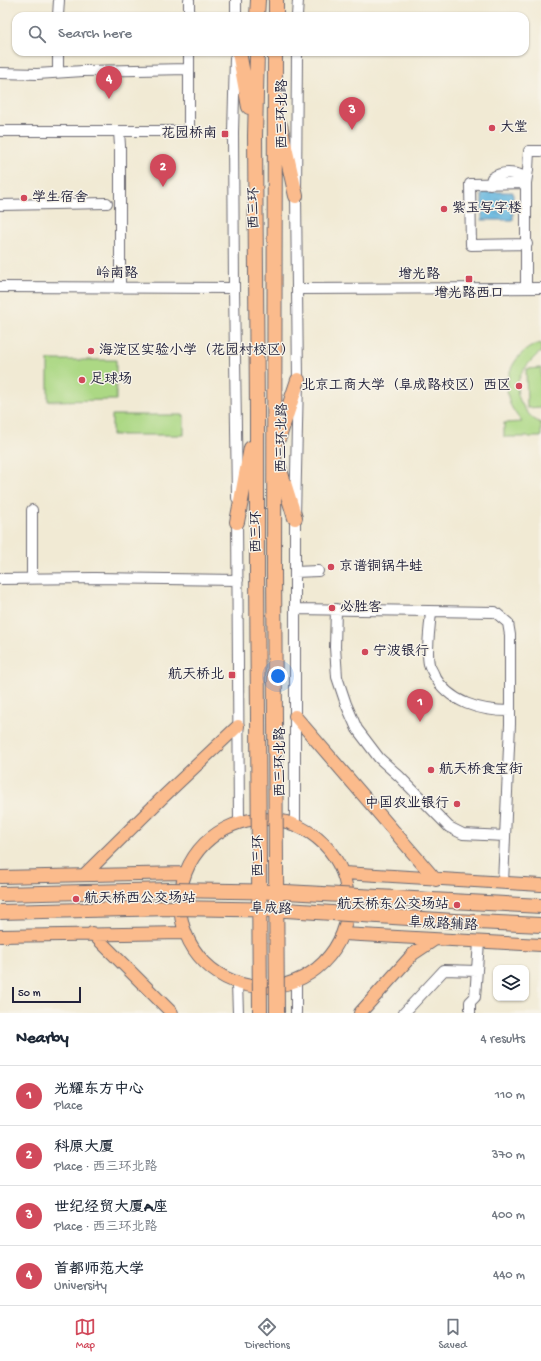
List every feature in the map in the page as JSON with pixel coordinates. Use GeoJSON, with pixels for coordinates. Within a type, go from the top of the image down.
{"type":"FeatureCollection","features":[{"type":"Feature","properties":{"kind":"highway"},"geometry":{"type":"LineString","coordinates":[[258,0],[258,12]]}},
{"type":"Feature","properties":{"kind":"highway"},"geometry":{"type":"LineString","coordinates":[[276,0],[276,12]]}},
{"type":"Feature","properties":{"kind":"highway"},"geometry":{"type":"LineString","coordinates":[[240,56],[255,136]]}},
{"type":"Feature","properties":{"kind":"highway","name":"西三环"},"geometry":{"type":"LineString","coordinates":[[257,56],[255,136],[260,1013]]}},
{"type":"Feature","properties":{"kind":"highway","name":"西三环"},"geometry":{"type":"LineString","coordinates":[[275,56],[274,572],[277,1013]]}},
{"type":"Feature","properties":{"kind":"highway"},"geometry":{"type":"LineString","coordinates":[[274,99],[296,196]]}},
{"type":"Feature","properties":{"kind":"highway"},"geometry":{"type":"LineString","coordinates":[[295,518],[275,452],[298,380]]}},
{"type":"Feature","properties":{"kind":"highway"},"geometry":{"type":"LineString","coordinates":[[237,522],[257,412]]}},
{"type":"Feature","properties":{"kind":"highway","name":"阜成路"},"geometry":{"type":"LineString","coordinates":[[4,892],[170,890],[286,892],[541,906]]}},
{"type":"Feature","properties":{"kind":"highway","name":"阜成路"},"geometry":{"type":"LineString","coordinates":[[0,912],[172,908],[279,910],[541,925]]}},
{"type":"Feature","properties":{"kind":"main road"},"geometry":{"type":"LineString","coordinates":[[295,716],[436,880]]}},
{"type":"Feature","properties":{"kind":"main road"},"geometry":{"type":"LineString","coordinates":[[84,874],[238,726]]}},
{"type":"Feature","properties":{"kind":"main road"},"geometry":{"type":"LineString","coordinates":[[266,818],[295,824],[313,834],[327,846],[338,860],[344,873],[348,892],[348,912],[343,934],[323,964],[296,981],[276,986],[260,987],[237,983],[220,975],[207,966],[193,950],[185,933],[179,905],[180,889],[184,873],[191,860],[203,844],[220,830],[239,822],[266,818]]}},
{"type":"Feature","properties":{"kind":"main road"},"geometry":{"type":"LineString","coordinates":[[0,877],[184,873]]}},
{"type":"Feature","properties":{"kind":"main road"},"geometry":{"type":"LineString","coordinates":[[344,873],[436,880],[541,885]]}},
{"type":"Feature","properties":{"kind":"main road"},"geometry":{"type":"LineString","coordinates":[[0,936],[92,933],[185,933]]}},
{"type":"Feature","properties":{"kind":"main road"},"geometry":{"type":"LineString","coordinates":[[92,933],[172,1013]]}},
{"type":"Feature","properties":{"kind":"main road","name":"阜成路辅路"},"geometry":{"type":"LineString","coordinates":[[343,934],[541,945]]}},
{"type":"Feature","properties":{"kind":"main road"},"geometry":{"type":"LineString","coordinates":[[360,1013],[413,954],[434,940]]}},
{"type":"Feature","properties":{"kind":"street"},"geometry":{"type":"LineString","coordinates":[[58,0],[58,12]]}},
{"type":"Feature","properties":{"kind":"street"},"geometry":{"type":"LineString","coordinates":[[189,0],[189,12]]}},
{"type":"Feature","properties":{"kind":"street"},"geometry":{"type":"LineString","coordinates":[[236,0],[236,12]]}},
{"type":"Feature","properties":{"kind":"street"},"geometry":{"type":"LineString","coordinates":[[297,12],[298,0]]}},
{"type":"Feature","properties":{"kind":"street"},"geometry":{"type":"LineString","coordinates":[[58,56],[58,72]]}},
{"type":"Feature","properties":{"kind":"street"},"geometry":{"type":"LineString","coordinates":[[0,131],[189,131],[189,56]]}},
{"type":"Feature","properties":{"kind":"street"},"geometry":{"type":"LineString","coordinates":[[235,56],[234,288],[238,580],[239,822]]}},
{"type":"Feature","properties":{"kind":"street","name":"西三环北路"},"geometry":{"type":"LineString","coordinates":[[295,824],[295,518],[298,380],[296,196],[297,56]]}},
{"type":"Feature","properties":{"kind":"street"},"geometry":{"type":"LineString","coordinates":[[0,73],[36,74],[58,72],[189,69]]}},
{"type":"Feature","properties":{"kind":"street"},"geometry":{"type":"LineString","coordinates":[[119,131],[120,288]]}},
{"type":"Feature","properties":{"kind":"street"},"geometry":{"type":"LineString","coordinates":[[526,288],[526,183],[529,151],[541,151]]}},
{"type":"Feature","properties":{"kind":"street"},"geometry":{"type":"LineString","coordinates":[[526,183],[470,184],[471,245],[527,244]]}},
{"type":"Feature","properties":{"kind":"street"},"geometry":{"type":"LineString","coordinates":[[0,205],[107,203]]}},
{"type":"Feature","properties":{"kind":"street","name":"岭南路"},"geometry":{"type":"LineString","coordinates":[[0,287],[234,288]]}},
{"type":"Feature","properties":{"kind":"street","name":"增光路"},"geometry":{"type":"LineString","coordinates":[[297,289],[541,288]]}},
{"type":"Feature","properties":{"kind":"street"},"geometry":{"type":"LineString","coordinates":[[32,510],[32,578]]}},
{"type":"Feature","properties":{"kind":"street"},"geometry":{"type":"LineString","coordinates":[[295,572],[318,571]]}},
{"type":"Feature","properties":{"kind":"street"},"geometry":{"type":"LineString","coordinates":[[0,579],[94,578],[238,580]]}},
{"type":"Feature","properties":{"kind":"street"},"geometry":{"type":"LineString","coordinates":[[295,609],[495,612],[508,623],[510,634],[510,711],[503,883]]}},
{"type":"Feature","properties":{"kind":"street"},"geometry":{"type":"LineString","coordinates":[[336,609],[335,647],[337,677],[346,704],[358,730],[379,758],[399,776],[449,827],[463,834],[505,836]]}},
{"type":"Feature","properties":{"kind":"street"},"geometry":{"type":"LineString","coordinates":[[431,612],[429,664],[438,682],[454,698],[476,707],[492,711],[510,711]]}},
{"type":"Feature","properties":{"kind":"street"},"geometry":{"type":"LineString","coordinates":[[4,892],[130,887],[130,874]]}},
{"type":"Feature","properties":{"kind":"street"},"geometry":{"type":"LineString","coordinates":[[470,1013],[470,1002],[475,997],[479,942]]}},
{"type":"Feature","properties":{"kind":"street"},"geometry":{"type":"LineString","coordinates":[[404,1013],[444,970],[477,971]]}},
{"type":"Feature","properties":{"kind":"street"},"geometry":{"type":"LineString","coordinates":[[296,981],[296,1013]]}},
{"type":"Feature","properties":{"kind":"street"},"geometry":{"type":"LineString","coordinates":[[237,983],[238,1013]]}},
{"type":"Feature","properties":{"kind":"green space"},"geometry":{"type":"Polygon","coordinates":[[[541,343],[541,353],[533,359],[523,371],[517,391],[519,398],[527,412],[541,423],[541,437],[504,437],[504,423],[522,422],[511,407],[508,394],[507,385],[512,367],[524,352],[541,343]]]}},
{"type":"Feature","properties":{"kind":"green space","name":"足球场"},"geometry":{"type":"Polygon","coordinates":[[[48,360],[116,360],[116,400],[48,401],[48,360]]]}},
{"type":"Feature","properties":{"kind":"green space"},"geometry":{"type":"Polygon","coordinates":[[[541,368],[541,407],[527,408],[526,369],[541,368]]]}},
{"type":"Feature","properties":{"kind":"green space"},"geometry":{"type":"Polygon","coordinates":[[[112,415],[184,415],[184,435],[112,435],[112,415]]]}},
{"type":"Feature","properties":{"kind":"water"},"geometry":{"type":"Polygon","coordinates":[[[482,192],[513,192],[513,220],[482,220],[482,192]]]}},
{"type":"Feature","properties":{"kind":"place","name":"首都师范大学"},"geometry":{"type":"Point","coordinates":[109,99]}},
{"type":"Feature","properties":{"kind":"place","name":"大堂"},"geometry":{"type":"Point","coordinates":[492,128]}},
{"type":"Feature","properties":{"kind":"place","name":"世纪经贸大厦A座"},"geometry":{"type":"Point","coordinates":[352,130]}},
{"type":"Feature","properties":{"kind":"place","name":"花园桥南"},"geometry":{"type":"Point","coordinates":[225,134]}},
{"type":"Feature","properties":{"kind":"place","name":"科原大厦"},"geometry":{"type":"Point","coordinates":[163,187]}},
{"type":"Feature","properties":{"kind":"place","name":"学生宿舍"},"geometry":{"type":"Point","coordinates":[24,198]}},
{"type":"Feature","properties":{"kind":"place","name":"紫玉写字楼"},"geometry":{"type":"Point","coordinates":[444,209]}},
{"type":"Feature","properties":{"kind":"place","name":"增光路西口"},"geometry":{"type":"Point","coordinates":[469,279]}},
{"type":"Feature","properties":{"kind":"place","name":"海淀区实验小学（花园村校区）"},"geometry":{"type":"Point","coordinates":[91,351]}},
{"type":"Feature","properties":{"kind":"place","name":"足球场"},"geometry":{"type":"Point","coordinates":[82,380]}},
{"type":"Feature","properties":{"kind":"place","name":"北京工商大学（阜成路校区）西区"},"geometry":{"type":"Point","coordinates":[519,386]}},
{"type":"Feature","properties":{"kind":"place","name":"京谱铜锅牛蛙"},"geometry":{"type":"Point","coordinates":[331,567]}},
{"type":"Feature","properties":{"kind":"place","name":"必胜客"},"geometry":{"type":"Point","coordinates":[332,608]}},
{"type":"Feature","properties":{"kind":"place","name":"宁波银行"},"geometry":{"type":"Point","coordinates":[365,652]}},
{"type":"Feature","properties":{"kind":"place","name":"航天桥北"},"geometry":{"type":"Point","coordinates":[232,675]}},
{"type":"Feature","properties":{"kind":"place","name":"光耀东方中心"},"geometry":{"type":"Point","coordinates":[420,722]}},
{"type":"Feature","properties":{"kind":"place","name":"航天桥食宝街"},"geometry":{"type":"Point","coordinates":[431,770]}},
{"type":"Feature","properties":{"kind":"place","name":"中国农业银行"},"geometry":{"type":"Point","coordinates":[457,804]}},
{"type":"Feature","properties":{"kind":"place","name":"航天桥西公交场站"},"geometry":{"type":"Point","coordinates":[76,899]}},
{"type":"Feature","properties":{"kind":"place","name":"航天桥东公交场站"},"geometry":{"type":"Point","coordinates":[457,905]}}]}
